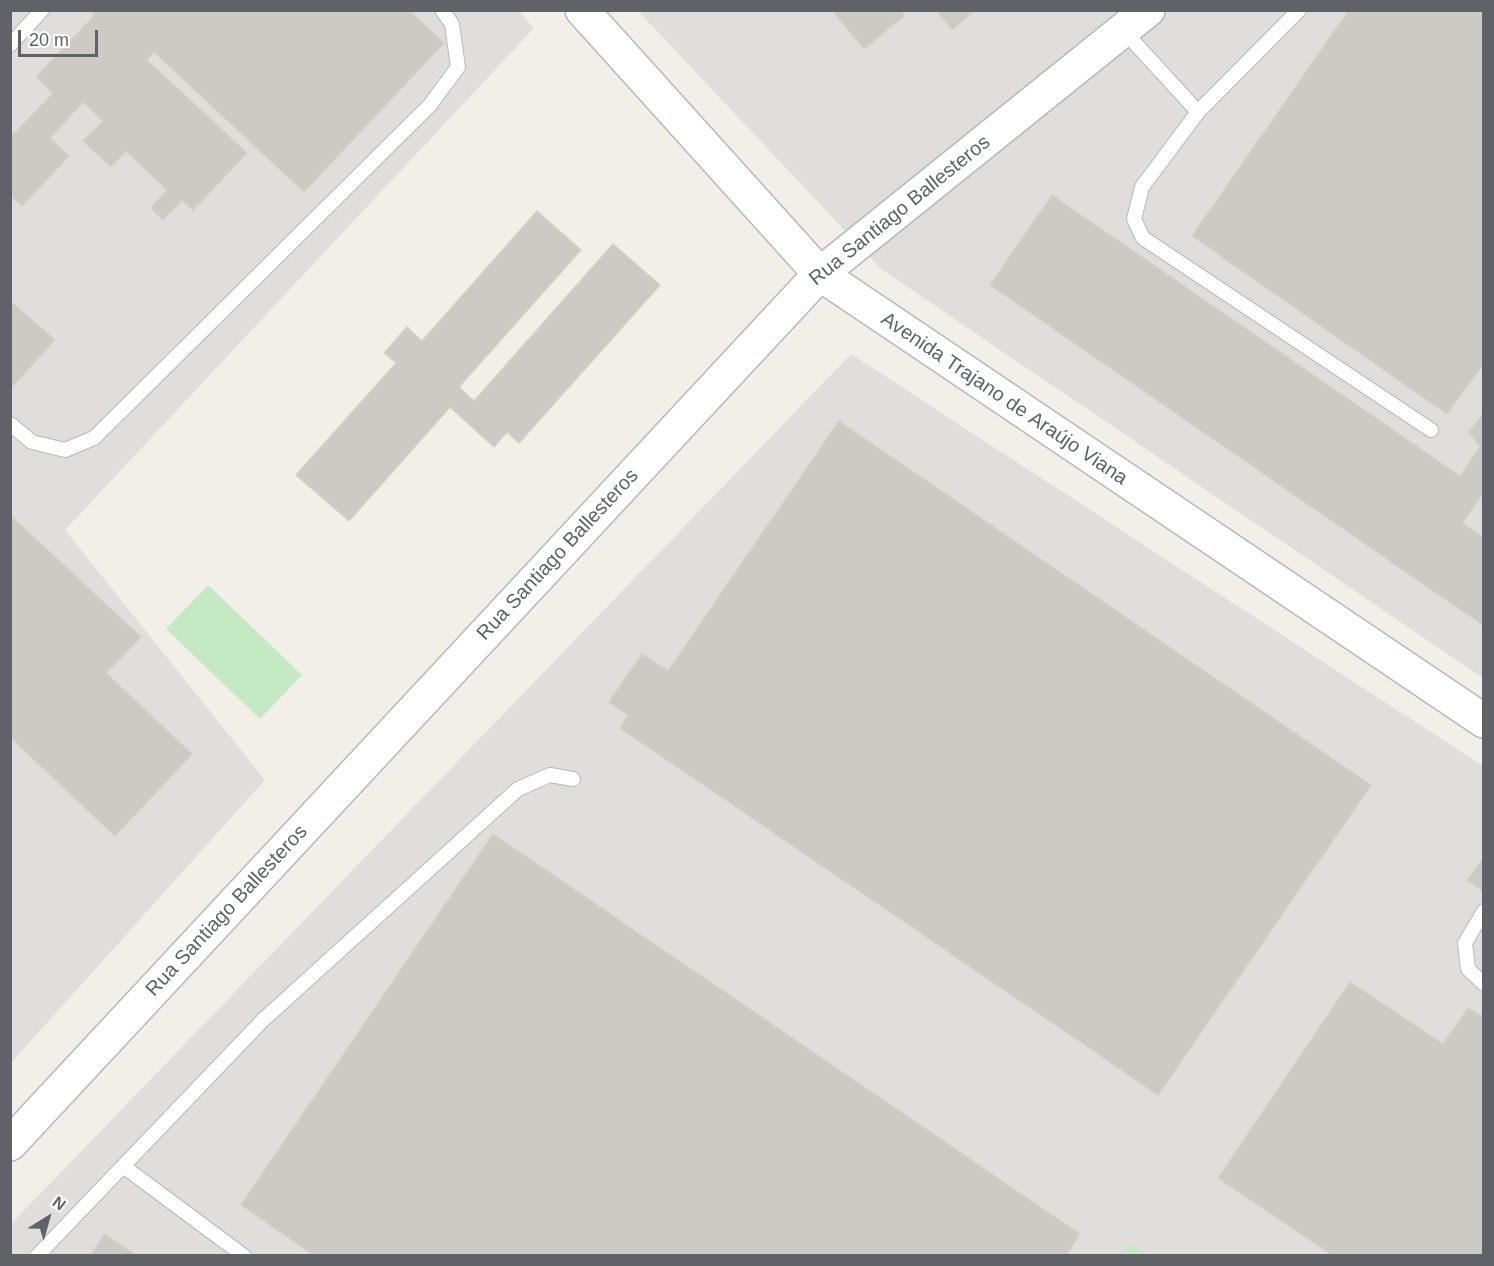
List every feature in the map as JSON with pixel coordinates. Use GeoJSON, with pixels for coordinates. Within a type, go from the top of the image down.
{"type":"FeatureCollection","features":[{"type":"Feature","properties":{"kind":"street","name":"Avenida Trajano de Araújo Viana"},"geometry":{"type":"LineString","coordinates":[[582,10],[820,274],[1484,721]]}},
{"type":"Feature","properties":{"kind":"street","name":"Rua Santiago Ballesteros"},"geometry":{"type":"LineString","coordinates":[[10,1144],[820,274],[1135,20]]}},
{"type":"Feature","properties":{"kind":"lane"},"geometry":{"type":"LineString","coordinates":[[10,45],[42,10]]}},
{"type":"Feature","properties":{"kind":"lane"},"geometry":{"type":"LineString","coordinates":[[10,424],[32,442],[65,450],[94,438],[430,105],[458,68],[452,24],[442,10]]}},
{"type":"Feature","properties":{"kind":"lane"},"geometry":{"type":"LineString","coordinates":[[1299,10],[1198,112],[1142,187],[1134,219],[1143,238],[1431,430]]}},
{"type":"Feature","properties":{"kind":"lane"},"geometry":{"type":"LineString","coordinates":[[1135,20],[1198,112]]}},
{"type":"Feature","properties":{"kind":"lane"},"geometry":{"type":"LineString","coordinates":[[37,1256],[263,1020],[518,789],[550,775],[573,778]]}},
{"type":"Feature","properties":{"kind":"lane"},"geometry":{"type":"LineString","coordinates":[[1484,911],[1465,943],[1468,969],[1484,984]]}},
{"type":"Feature","properties":{"kind":"lane"},"geometry":{"type":"LineString","coordinates":[[123,1166],[244,1256]]}},
{"type":"Feature","properties":{"kind":"shaded area"},"geometry":{"type":"Polygon","coordinates":[[[11,11],[519,11],[534,28],[65,530],[265,780],[11,1063],[11,11]]]}},
{"type":"Feature","properties":{"kind":"shaded area"},"geometry":{"type":"Polygon","coordinates":[[[638,11],[1483,11],[1483,678],[881,269],[638,11]]]}},
{"type":"Feature","properties":{"kind":"shaded area"},"geometry":{"type":"Polygon","coordinates":[[[851,354],[1483,766],[1483,1255],[11,1256],[10,1225],[851,354]]]}},
{"type":"Feature","properties":{"kind":"green space"},"geometry":{"type":"Polygon","coordinates":[[[208,585],[302,675],[260,719],[166,629],[208,585]]]}},
{"type":"Feature","properties":{"kind":"green space"},"geometry":{"type":"Polygon","coordinates":[[[1130,1245],[1150,1255],[1122,1255],[1130,1245]]]}},
{"type":"Feature","properties":{"kind":"building"},"geometry":{"type":"Polygon","coordinates":[[[90,10],[409,10],[444,43],[304,192],[154,52],[147,60],[247,153],[193,210],[182,200],[163,220],[151,208],[167,190],[126,151],[111,167],[83,141],[103,121],[83,102],[50,138],[69,156],[22,206],[10,195],[10,138],[53,93],[36,77],[95,15],[90,10]]]}},
{"type":"Feature","properties":{"kind":"building"},"geometry":{"type":"Polygon","coordinates":[[[832,10],[900,10],[904,16],[864,49],[832,10]]]}},
{"type":"Feature","properties":{"kind":"building"},"geometry":{"type":"Polygon","coordinates":[[[936,10],[975,10],[952,30],[936,10]]]}},
{"type":"Feature","properties":{"kind":"building"},"geometry":{"type":"Polygon","coordinates":[[[1349,10],[1484,10],[1484,363],[1447,414],[1192,236],[1349,10]]]}},
{"type":"Feature","properties":{"kind":"building"},"geometry":{"type":"Polygon","coordinates":[[[1052,195],[1460,476],[1480,447],[1469,432],[1484,412],[1484,492],[1462,523],[1484,538],[1484,626],[990,285],[1052,195]]]}},
{"type":"Feature","properties":{"kind":"building"},"geometry":{"type":"Polygon","coordinates":[[[537,211],[581,250],[459,387],[474,401],[613,244],[660,285],[519,443],[507,432],[494,447],[450,407],[349,521],[296,475],[396,363],[384,353],[407,327],[422,341],[537,211]]]}},
{"type":"Feature","properties":{"kind":"building"},"geometry":{"type":"Polygon","coordinates":[[[10,301],[55,340],[10,389],[10,301]]]}},
{"type":"Feature","properties":{"kind":"building"},"geometry":{"type":"Polygon","coordinates":[[[839,421],[1371,785],[1158,1095],[620,728],[628,715],[609,702],[642,654],[668,671],[839,421]]]}},
{"type":"Feature","properties":{"kind":"building"},"geometry":{"type":"Polygon","coordinates":[[[10,515],[141,637],[106,673],[192,754],[115,836],[10,737],[10,659],[12,657],[10,655],[10,515]]]}},
{"type":"Feature","properties":{"kind":"building"},"geometry":{"type":"Polygon","coordinates":[[[493,834],[1080,1234],[1066,1256],[315,1256],[241,1205],[493,834]]]}},
{"type":"Feature","properties":{"kind":"building"},"geometry":{"type":"Polygon","coordinates":[[[1484,857],[1484,892],[1467,880],[1484,857]]]}},
{"type":"Feature","properties":{"kind":"building"},"geometry":{"type":"Polygon","coordinates":[[[1350,982],[1443,1044],[1468,1008],[1484,1018],[1484,1256],[1333,1256],[1218,1178],[1350,982]]]}},
{"type":"Feature","properties":{"kind":"building"},"geometry":{"type":"Polygon","coordinates":[[[105,1234],[137,1256],[90,1256],[105,1234]]]}}]}
